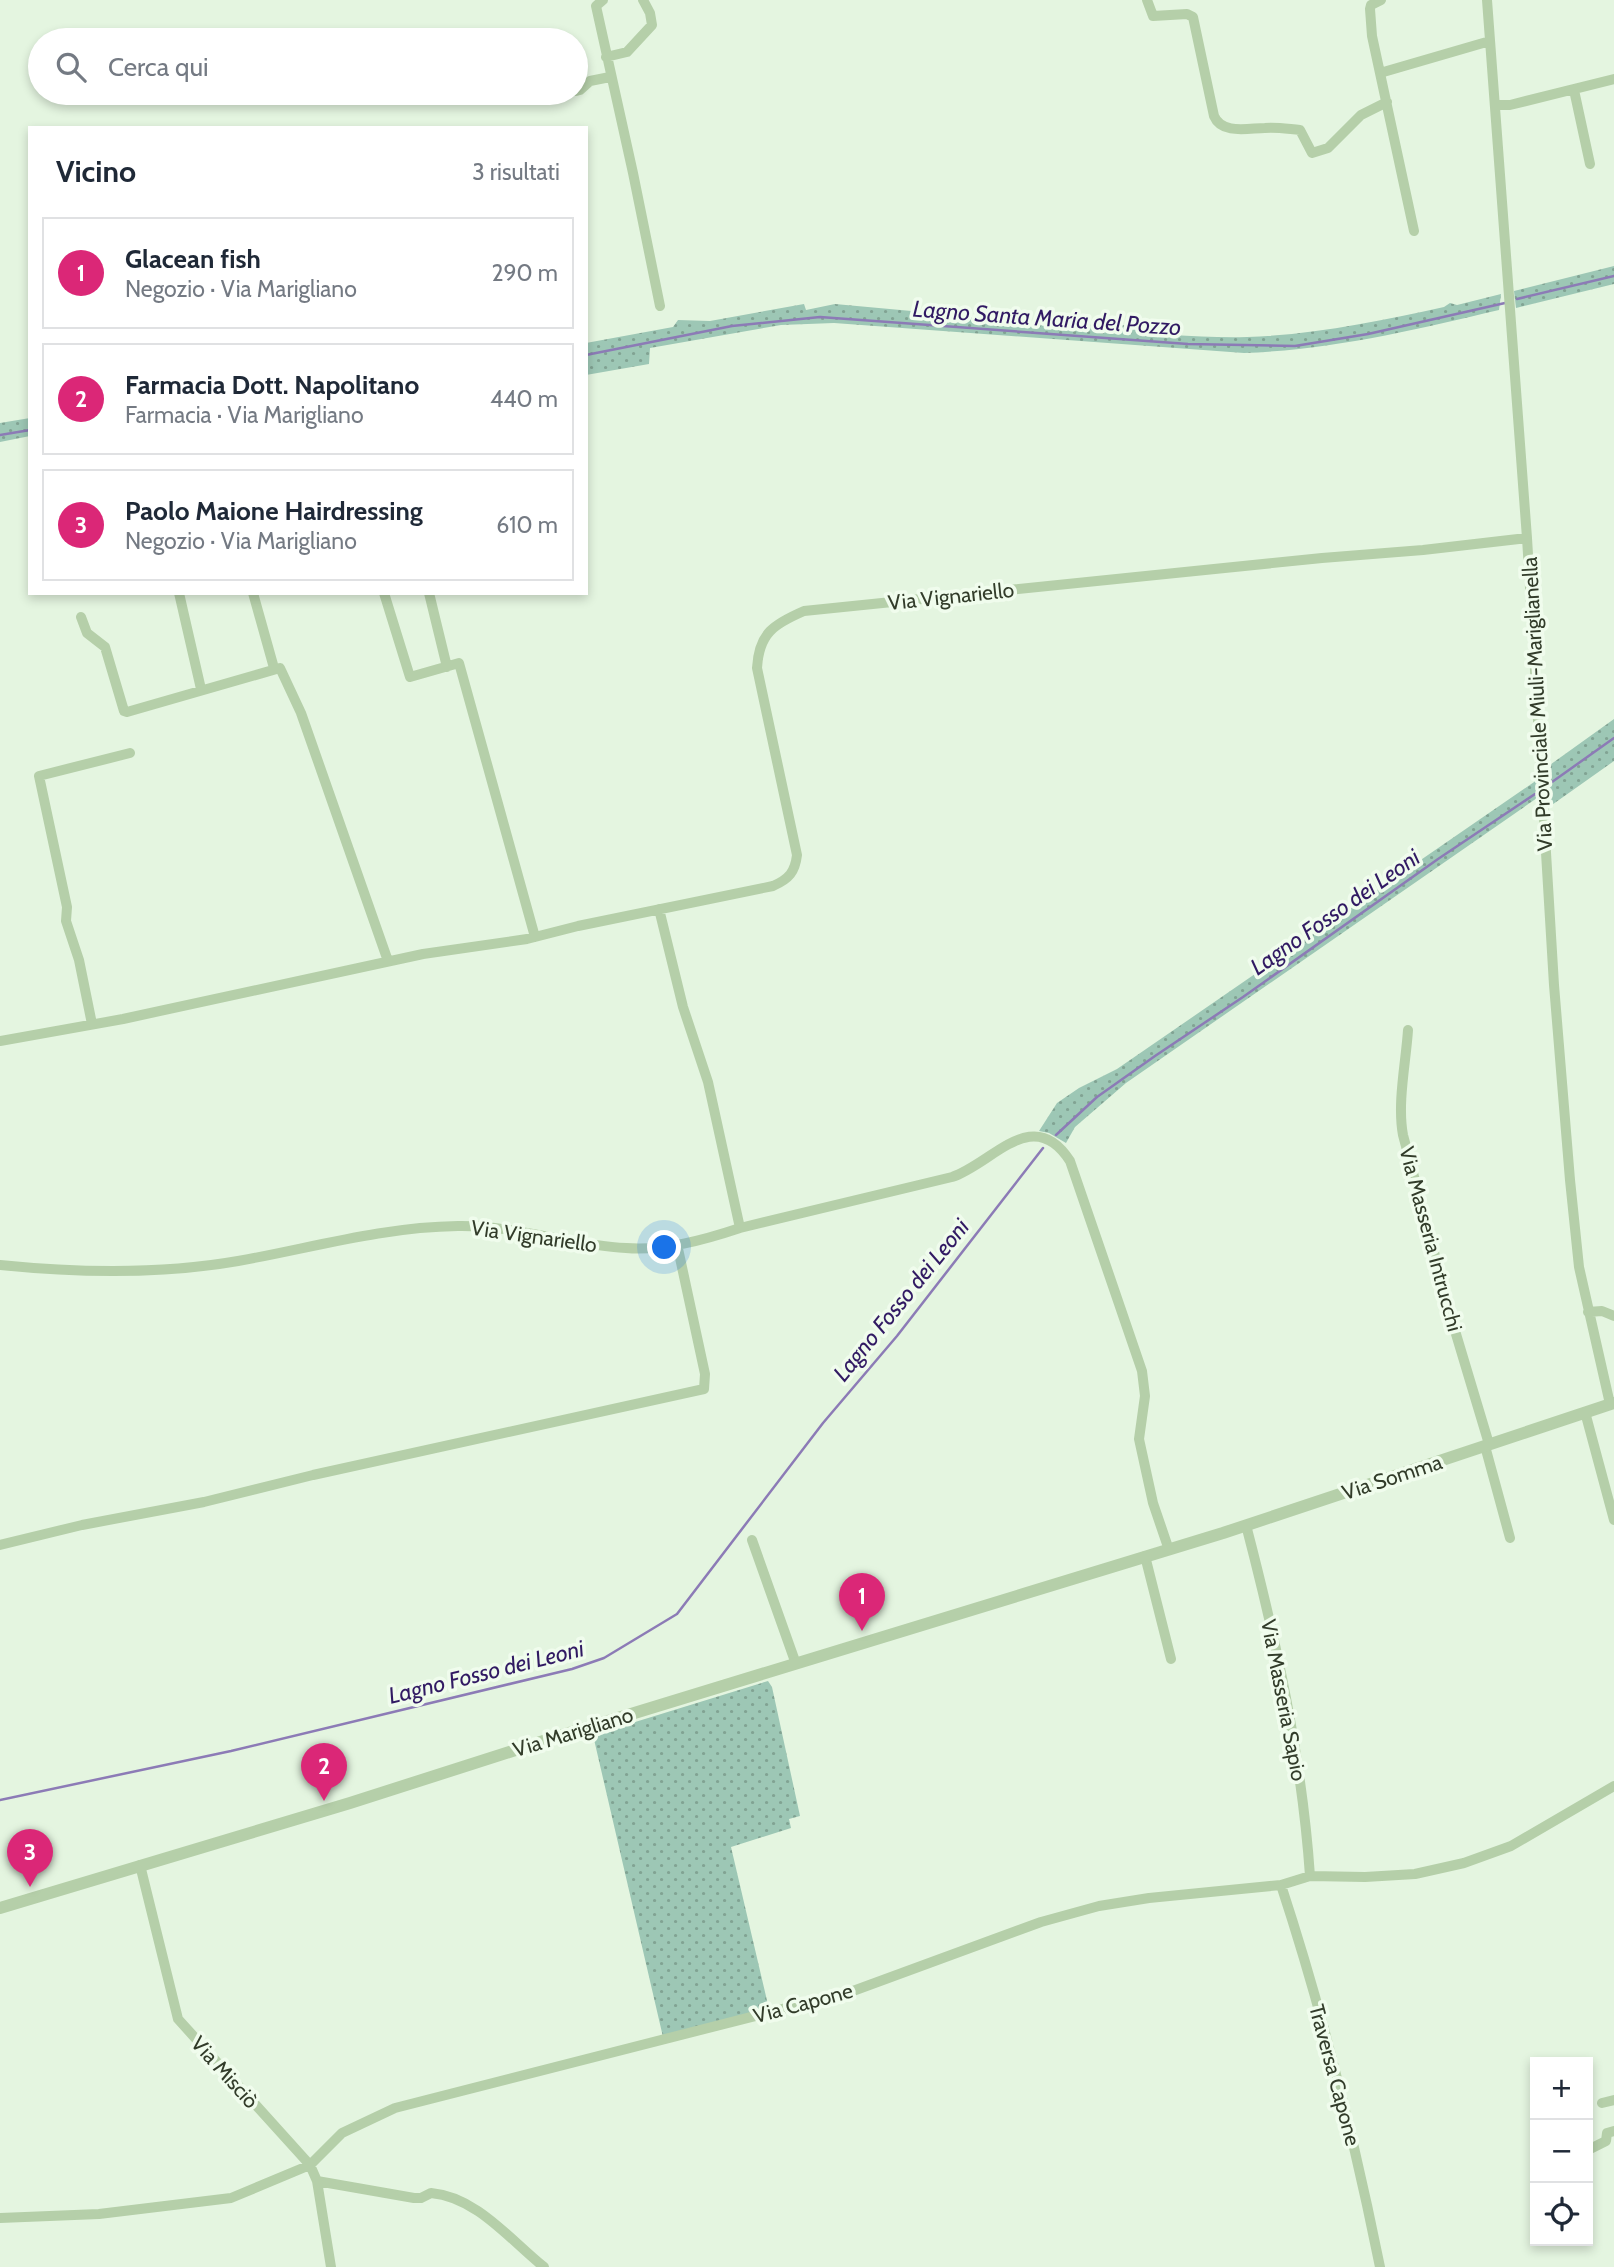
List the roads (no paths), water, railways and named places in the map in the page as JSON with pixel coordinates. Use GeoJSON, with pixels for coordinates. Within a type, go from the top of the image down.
{"type":"FeatureCollection","features":[{"type":"Feature","properties":{"kind":"street"},"geometry":{"type":"LineString","coordinates":[[603,0],[596,6],[660,306]]}},
{"type":"Feature","properties":{"kind":"street"},"geometry":{"type":"LineString","coordinates":[[606,57],[627,52],[652,26],[650,13],[643,0]]}},
{"type":"Feature","properties":{"kind":"street"},"geometry":{"type":"LineString","coordinates":[[1147,0],[1153,16],[1187,13],[1193,18],[1214,116],[1222,125],[1231,128],[1300,130],[1312,153],[1328,148],[1361,115],[1387,102]]}},
{"type":"Feature","properties":{"kind":"street"},"geometry":{"type":"LineString","coordinates":[[1381,0],[1371,5],[1370,9],[1372,36],[1414,231]]}},
{"type":"Feature","properties":{"kind":"street","name":"Via Provinciale Miuli-Mariglianella"},"geometry":{"type":"LineString","coordinates":[[1487,0],[1527,538],[1554,985],[1579,1267],[1612,1404]]}},
{"type":"Feature","properties":{"kind":"street"},"geometry":{"type":"LineString","coordinates":[[1380,73],[1490,41]]}},
{"type":"Feature","properties":{"kind":"street"},"geometry":{"type":"LineString","coordinates":[[588,83],[610,77]]}},
{"type":"Feature","properties":{"kind":"street"},"geometry":{"type":"LineString","coordinates":[[1495,104],[1510,105],[1614,79]]}},
{"type":"Feature","properties":{"kind":"street"},"geometry":{"type":"LineString","coordinates":[[1574,90],[1590,164]]}},
{"type":"Feature","properties":{"kind":"street","name":"Via Vignariello"},"geometry":{"type":"LineString","coordinates":[[0,1041],[274,988],[388,961],[535,937],[773,887],[786,880],[795,870],[797,855],[758,652],[775,624],[804,611],[1527,538]]}},
{"type":"Feature","properties":{"kind":"street"},"geometry":{"type":"LineString","coordinates":[[179,595],[201,689]]}},
{"type":"Feature","properties":{"kind":"street"},"geometry":{"type":"LineString","coordinates":[[254,595],[274,668]]}},
{"type":"Feature","properties":{"kind":"street"},"geometry":{"type":"LineString","coordinates":[[385,595],[410,677],[458,663],[535,937]]}},
{"type":"Feature","properties":{"kind":"street"},"geometry":{"type":"LineString","coordinates":[[429,595],[447,667]]}},
{"type":"Feature","properties":{"kind":"street"},"geometry":{"type":"LineString","coordinates":[[81,617],[87,633],[105,647],[124,711],[127,712],[280,668],[301,713],[388,961]]}},
{"type":"Feature","properties":{"kind":"street"},"geometry":{"type":"LineString","coordinates":[[92,1024],[79,960],[66,921],[67,907],[38,776],[130,753]]}},
{"type":"Feature","properties":{"kind":"street"},"geometry":{"type":"LineString","coordinates":[[659,909],[683,1007],[708,1082],[740,1228]]}},
{"type":"Feature","properties":{"kind":"street","name":"Via Masseria Intrucchi"},"geometry":{"type":"LineString","coordinates":[[1408,1030],[1403,1082],[1403,1135],[1510,1538]]}},
{"type":"Feature","properties":{"kind":"street","name":"Via Vignariello"},"geometry":{"type":"LineString","coordinates":[[0,1265],[84,1271],[162,1270],[237,1261],[391,1230],[460,1226],[507,1230],[627,1248],[677,1244],[952,1177],[975,1167],[1012,1140],[1022,1137],[1042,1139],[1054,1143],[1070,1161],[1132,1340],[1144,1382],[1145,1396],[1139,1439],[1153,1503],[1169,1550]]}},
{"type":"Feature","properties":{"kind":"street"},"geometry":{"type":"LineString","coordinates":[[0,1545],[82,1525],[204,1502],[313,1475],[704,1389],[705,1374],[677,1244]]}},
{"type":"Feature","properties":{"kind":"street"},"geometry":{"type":"LineString","coordinates":[[1588,1312],[1602,1311],[1614,1316]]}},
{"type":"Feature","properties":{"kind":"street","name":"Via Somma"},"geometry":{"type":"LineString","coordinates":[[1169,1550],[1612,1404]]}},
{"type":"Feature","properties":{"kind":"street"},"geometry":{"type":"LineString","coordinates":[[1585,1412],[1614,1520]]}},
{"type":"Feature","properties":{"kind":"street","name":"Via Masseria Sapio"},"geometry":{"type":"LineString","coordinates":[[1246,1525],[1282,1675],[1307,1826],[1310,1876]]}},
{"type":"Feature","properties":{"kind":"street"},"geometry":{"type":"LineString","coordinates":[[752,1540],[796,1664]]}},
{"type":"Feature","properties":{"kind":"street","name":"Via Marigliano"},"geometry":{"type":"LineString","coordinates":[[0,1908],[1169,1550]]}},
{"type":"Feature","properties":{"kind":"street"},"geometry":{"type":"LineString","coordinates":[[1145,1556],[1171,1659]]}},
{"type":"Feature","properties":{"kind":"street","name":"Via Capone"},"geometry":{"type":"LineString","coordinates":[[310,2165],[342,2133],[395,2108],[853,1991],[1029,1926],[1099,1906],[1161,1896],[1281,1885],[1310,1876],[1415,1874],[1489,1856],[1614,1786]]}},
{"type":"Feature","properties":{"kind":"street","name":"Via Misciò"},"geometry":{"type":"LineString","coordinates":[[139,1865],[178,2019],[310,2165],[317,2181],[331,2267]]}},
{"type":"Feature","properties":{"kind":"street","name":"Traversa Capone"},"geometry":{"type":"LineString","coordinates":[[1281,1885],[1319,2012],[1356,2152],[1380,2267]]}},
{"type":"Feature","properties":{"kind":"street"},"geometry":{"type":"LineString","coordinates":[[1602,2103],[1614,2100]]}},
{"type":"Feature","properties":{"kind":"street"},"geometry":{"type":"LineString","coordinates":[[1593,2148],[1606,2141],[1607,2133],[1614,2131]]}},
{"type":"Feature","properties":{"kind":"street"},"geometry":{"type":"LineString","coordinates":[[0,2218],[99,2214],[208,2202],[240,2195],[310,2165]]}},
{"type":"Feature","properties":{"kind":"street"},"geometry":{"type":"LineString","coordinates":[[317,2181],[414,2198],[431,2193],[454,2198],[476,2209],[544,2267]]}},
{"type":"Feature","properties":{"kind":"waterway","name":"Lagno Santa Maria del Pozzo"},"geometry":{"type":"LineString","coordinates":[[1517,299],[1614,276]]}},
{"type":"Feature","properties":{"kind":"waterway","name":"Lagno Santa Maria del Pozzo"},"geometry":{"type":"LineString","coordinates":[[588,355],[732,326],[820,317],[1188,344],[1295,346],[1368,334],[1505,303]]}},
{"type":"Feature","properties":{"kind":"waterway","name":"Lagno Santa Maria del Pozzo"},"geometry":{"type":"LineString","coordinates":[[0,435],[28,430]]}},
{"type":"Feature","properties":{"kind":"waterway","name":"Lagno Fosso dei Leoni"},"geometry":{"type":"LineString","coordinates":[[1552,782],[1614,738]]}},
{"type":"Feature","properties":{"kind":"waterway","name":"Lagno Fosso dei Leoni"},"geometry":{"type":"LineString","coordinates":[[1056,1135],[1097,1097],[1535,794]]}},
{"type":"Feature","properties":{"kind":"waterway","name":"Lagno Fosso dei Leoni"},"geometry":{"type":"LineString","coordinates":[[0,1800],[231,1751],[572,1669],[604,1658],[677,1614],[823,1423],[897,1336],[1043,1148]]}},
{"type":"Feature","properties":{"kind":"place","name":"Glacean fish"},"geometry":{"type":"Point","coordinates":[862,1631]}},
{"type":"Feature","properties":{"kind":"place","name":"Farmacia Dott. Napolitano"},"geometry":{"type":"Point","coordinates":[324,1801]}},
{"type":"Feature","properties":{"kind":"place","name":"Paolo Maione Hairdressing"},"geometry":{"type":"Point","coordinates":[30,1887]}}]}
